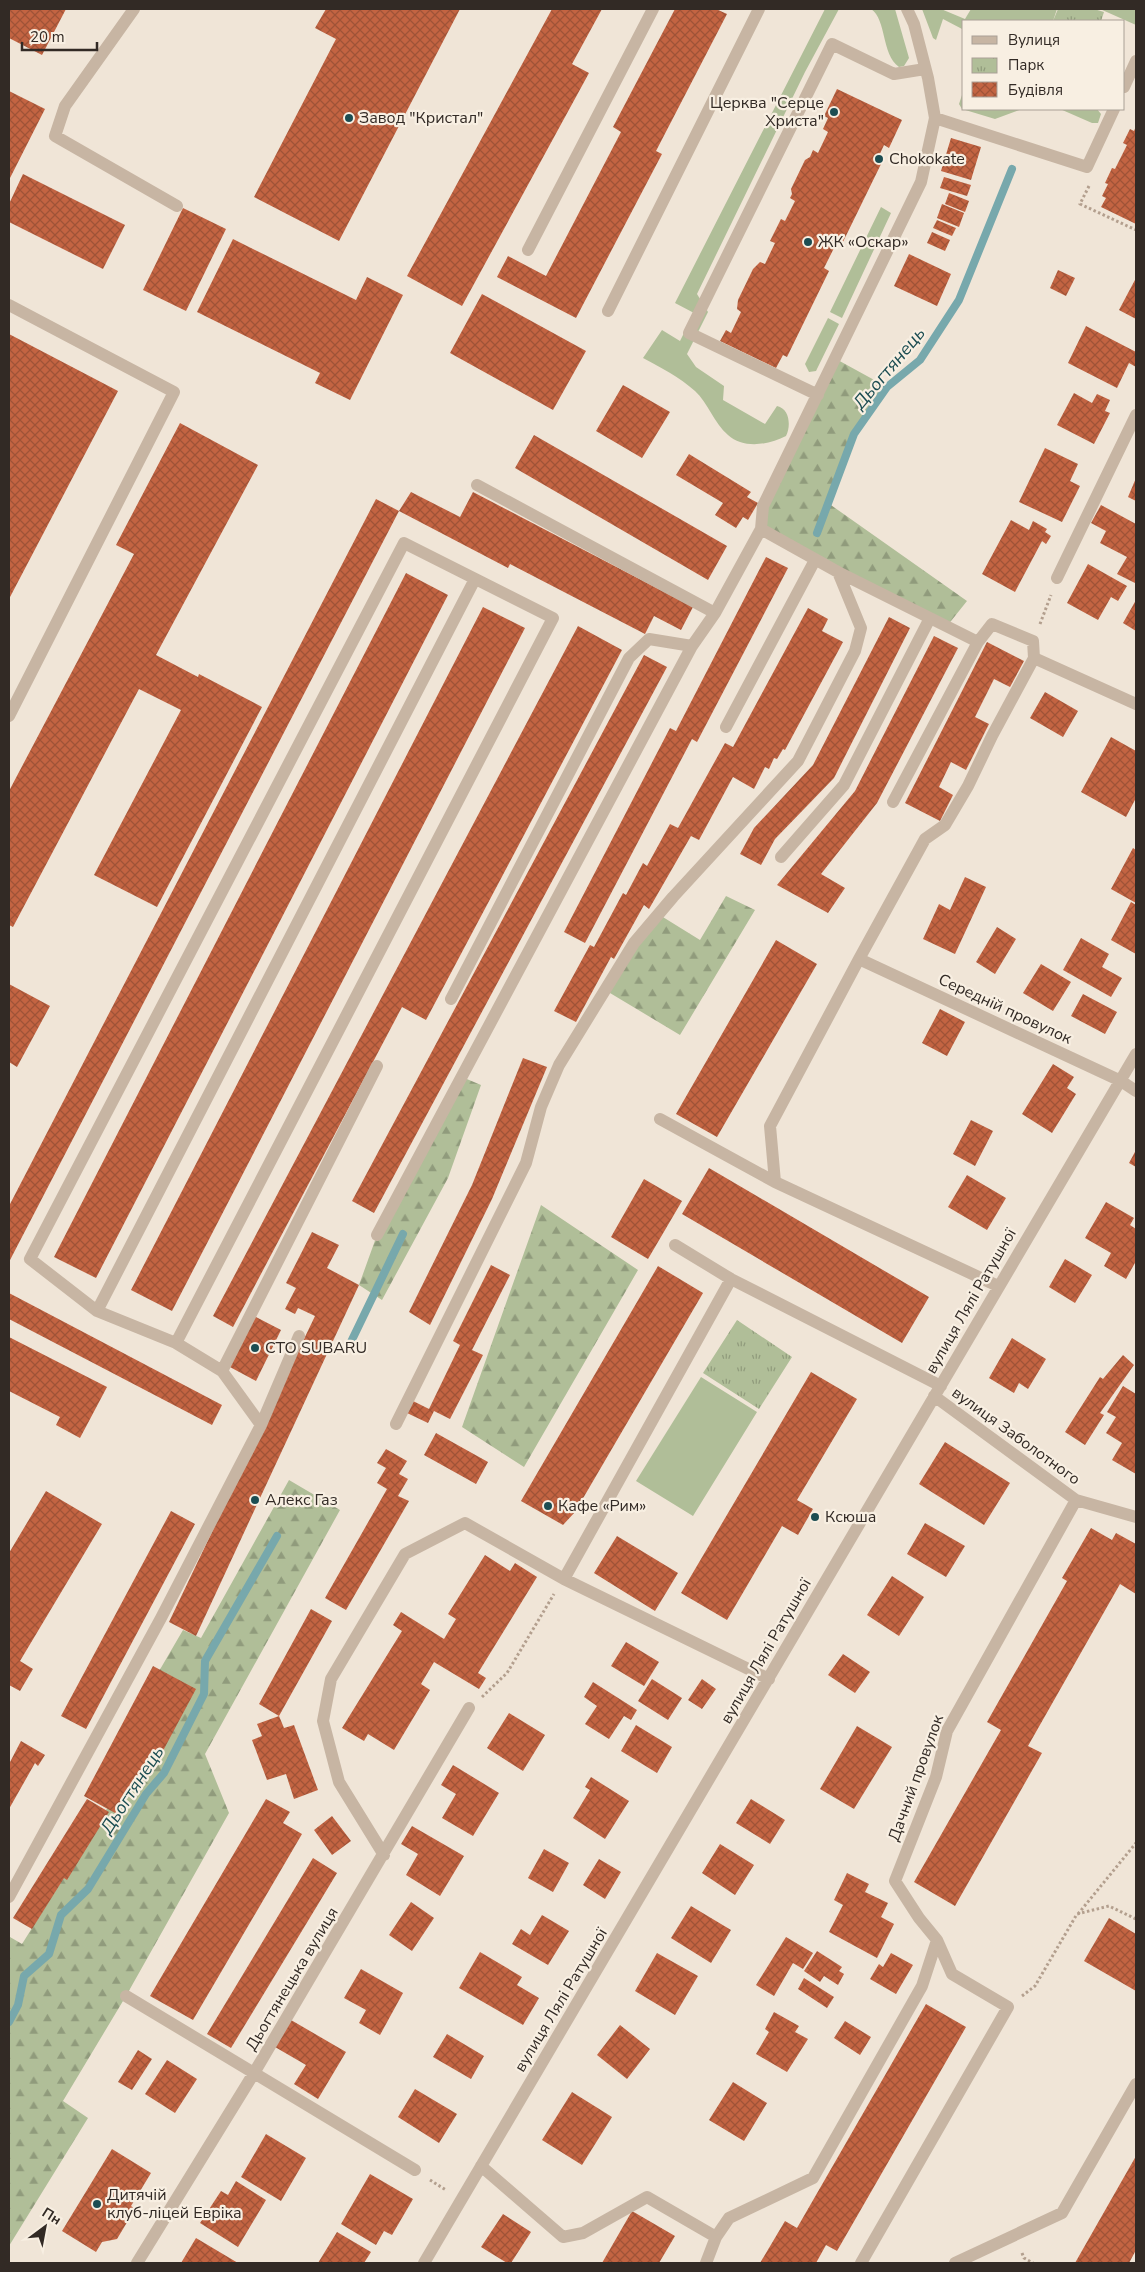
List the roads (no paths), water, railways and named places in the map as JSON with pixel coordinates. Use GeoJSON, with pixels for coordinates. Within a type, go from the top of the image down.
{"type":"FeatureCollection","features":[{"type":"Feature","properties":{"kind":"street"},"geometry":{"type":"LineString","coordinates":[[134,9],[65,106],[55,136],[177,206]]}},
{"type":"Feature","properties":{"kind":"street"},"geometry":{"type":"LineString","coordinates":[[528,250],[653,9]]}},
{"type":"Feature","properties":{"kind":"street"},"geometry":{"type":"LineString","coordinates":[[608,311],[759,9]]}},
{"type":"Feature","properties":{"kind":"street"},"geometry":{"type":"LineString","coordinates":[[377,1235],[692,646],[714,613],[761,529],[763,506],[921,182],[934,118],[925,69],[907,9]]}},
{"type":"Feature","properties":{"kind":"street"},"geometry":{"type":"LineString","coordinates":[[818,395],[689,333],[832,44],[894,74],[925,69]]}},
{"type":"Feature","properties":{"kind":"street"},"geometry":{"type":"LineString","coordinates":[[1125,86],[1136,60]]}},
{"type":"Feature","properties":{"kind":"street"},"geometry":{"type":"LineString","coordinates":[[934,118],[1087,167],[1114,110]]}},
{"type":"Feature","properties":{"kind":"street"},"geometry":{"type":"LineString","coordinates":[[9,305],[174,392],[9,716]]}},
{"type":"Feature","properties":{"kind":"street"},"geometry":{"type":"LineString","coordinates":[[1057,578],[1136,414]]}},
{"type":"Feature","properties":{"kind":"street"},"geometry":{"type":"LineString","coordinates":[[477,484],[714,613]]}},
{"type":"Feature","properties":{"kind":"street"},"geometry":{"type":"LineString","coordinates":[[761,529],[838,572],[978,642]]}},
{"type":"Feature","properties":{"kind":"street"},"geometry":{"type":"LineString","coordinates":[[176,1344],[553,618],[404,543],[30,1259],[98,1311],[176,1344],[222,1371],[261,1425]]}},
{"type":"Feature","properties":{"kind":"street"},"geometry":{"type":"LineString","coordinates":[[726,727],[815,560]]}},
{"type":"Feature","properties":{"kind":"street"},"geometry":{"type":"LineString","coordinates":[[396,1424],[526,1163],[541,1108],[558,1065],[634,943],[798,761],[803,752],[855,651],[860,628],[838,572]]}},
{"type":"Feature","properties":{"kind":"street"},"geometry":{"type":"LineString","coordinates":[[98,1311],[475,579]]}},
{"type":"Feature","properties":{"kind":"street"},"geometry":{"type":"LineString","coordinates":[[781,857],[844,785],[930,618]]}},
{"type":"Feature","properties":{"kind":"street"},"geometry":{"type":"LineString","coordinates":[[775,1182],[770,1126],[925,839],[945,825],[968,786],[992,736],[1034,658],[1033,641],[992,624],[978,642],[893,802]]}},
{"type":"Feature","properties":{"kind":"street"},"geometry":{"type":"LineString","coordinates":[[451,999],[629,658],[649,640],[692,646]]}},
{"type":"Feature","properties":{"kind":"street"},"geometry":{"type":"LineString","coordinates":[[1034,658],[1136,704]]}},
{"type":"Feature","properties":{"kind":"street","name":"Середній провулок"},"geometry":{"type":"LineString","coordinates":[[859,959],[1121,1081],[1136,1091]]}},
{"type":"Feature","properties":{"kind":"street","name":"вулиця Лялі Ратушної"},"geometry":{"type":"LineString","coordinates":[[424,2263],[1136,1054]]}},
{"type":"Feature","properties":{"kind":"street"},"geometry":{"type":"LineString","coordinates":[[222,1371],[378,1066]]}},
{"type":"Feature","properties":{"kind":"street"},"geometry":{"type":"LineString","coordinates":[[660,1119],[775,1182],[998,1286]]}},
{"type":"Feature","properties":{"kind":"street","name":"вулиця Заболотного"},"geometry":{"type":"LineString","coordinates":[[674,1245],[731,1279],[937,1391],[1076,1500],[1136,1517]]}},
{"type":"Feature","properties":{"kind":"street"},"geometry":{"type":"LineString","coordinates":[[564,1579],[731,1279]]}},
{"type":"Feature","properties":{"kind":"street"},"geometry":{"type":"LineString","coordinates":[[9,1897],[161,1618],[261,1425],[299,1336]]}},
{"type":"Feature","properties":{"kind":"street","name":"Дачний провулок"},"geometry":{"type":"LineString","coordinates":[[937,1940],[895,1882],[936,1778],[947,1731],[1076,1500]]}},
{"type":"Feature","properties":{"kind":"street"},"geometry":{"type":"LineString","coordinates":[[384,1855],[338,1782],[323,1721],[331,1679],[405,1554],[465,1523],[564,1579],[769,1679]]}},
{"type":"Feature","properties":{"kind":"street","name":"Дьогтянецька вулиця"},"geometry":{"type":"LineString","coordinates":[[137,2263],[254,2074],[469,1708]]}},
{"type":"Feature","properties":{"kind":"street"},"geometry":{"type":"LineString","coordinates":[[861,2263],[1008,2007],[952,1974],[937,1940]]}},
{"type":"Feature","properties":{"kind":"street"},"geometry":{"type":"LineString","coordinates":[[706,2263],[716,2237],[729,2218],[813,2178],[922,1986],[937,1940]]}},
{"type":"Feature","properties":{"kind":"street"},"geometry":{"type":"LineString","coordinates":[[126,1996],[415,2170]]}},
{"type":"Feature","properties":{"kind":"street"},"geometry":{"type":"LineString","coordinates":[[955,2263],[1062,2213],[1136,2084]]}},
{"type":"Feature","properties":{"kind":"street"},"geometry":{"type":"LineString","coordinates":[[481,2166],[563,2237],[583,2233],[647,2197],[716,2237]]}},
{"type":"Feature","properties":{"kind":"waterway","name":"Дьогтянець"},"geometry":{"type":"LineString","coordinates":[[817,533],[854,434],[887,387],[920,360],[959,300],[1012,169]]}},
{"type":"Feature","properties":{"kind":"waterway","name":"Дьогтянець"},"geometry":{"type":"LineString","coordinates":[[350,1344],[403,1234]]}},
{"type":"Feature","properties":{"kind":"waterway","name":"Дьогтянець"},"geometry":{"type":"LineString","coordinates":[[9,2022],[18,2005],[24,1976],[49,1954],[61,1915],[88,1889],[146,1794],[164,1773],[204,1694],[205,1661],[277,1536]]}},
{"type":"Feature","properties":{"kind":"place","name":"Церква \"Серце Христа\""},"geometry":{"type":"Point","coordinates":[834,112]}},
{"type":"Feature","properties":{"kind":"place","name":"Завод \"Кристал\""},"geometry":{"type":"Point","coordinates":[349,118]}},
{"type":"Feature","properties":{"kind":"place","name":"Chokokate"},"geometry":{"type":"Point","coordinates":[879,159]}},
{"type":"Feature","properties":{"kind":"place","name":"ЖК «Оскар»"},"geometry":{"type":"Point","coordinates":[808,242]}},
{"type":"Feature","properties":{"kind":"place","name":"СТО SUBARU"},"geometry":{"type":"Point","coordinates":[255,1348]}},
{"type":"Feature","properties":{"kind":"place","name":"Алекс Газ"},"geometry":{"type":"Point","coordinates":[255,1500]}},
{"type":"Feature","properties":{"kind":"place","name":"Кафе «Рим»"},"geometry":{"type":"Point","coordinates":[548,1506]}},
{"type":"Feature","properties":{"kind":"place","name":"Ксюша"},"geometry":{"type":"Point","coordinates":[815,1517]}},
{"type":"Feature","properties":{"kind":"place","name":"Дитячій клуб-ліцей Евріка"},"geometry":{"type":"Point","coordinates":[97,2204]}}]}
